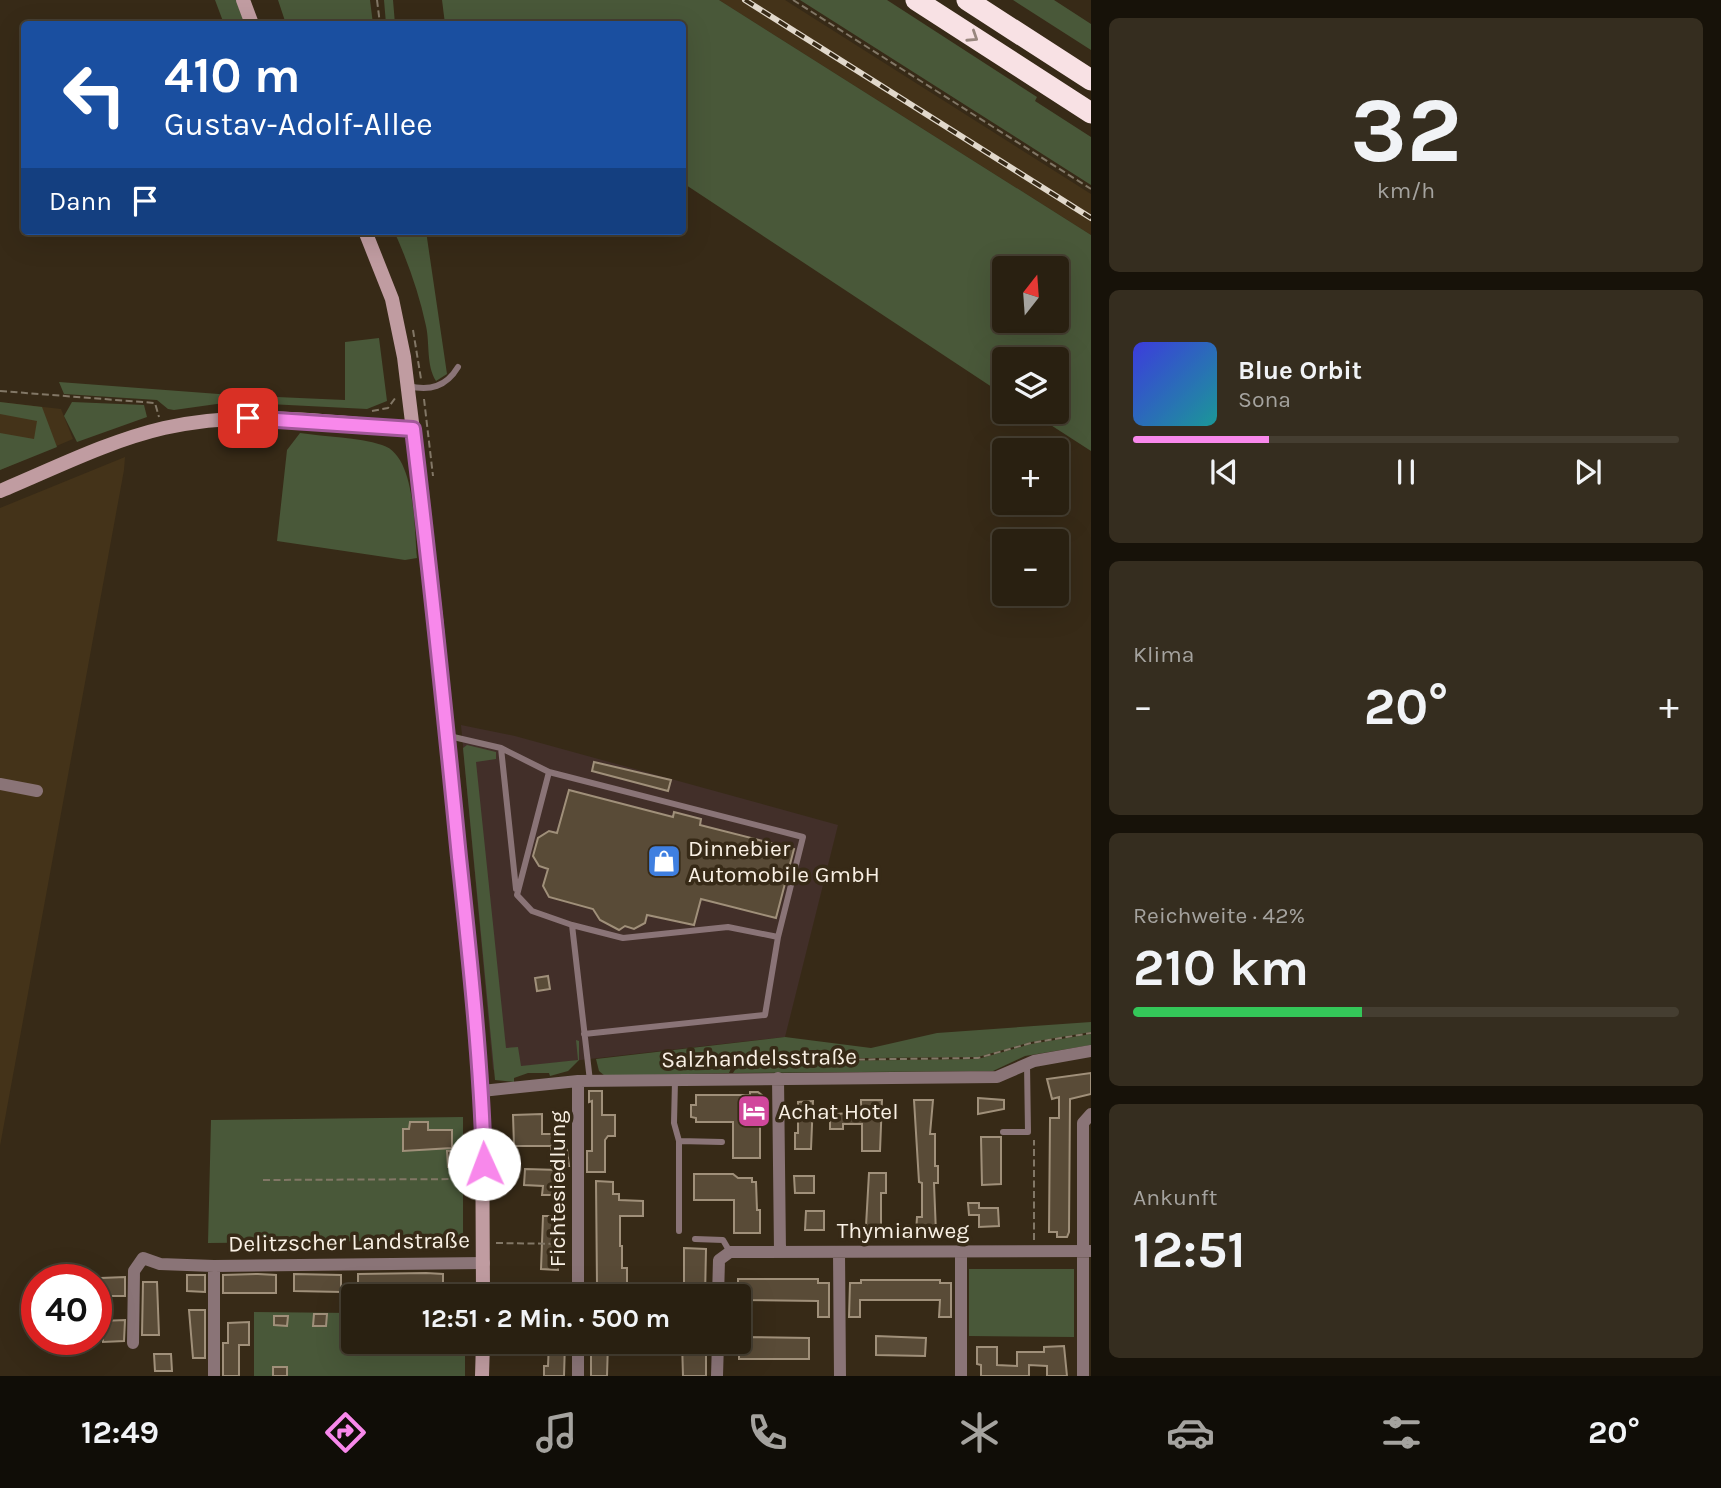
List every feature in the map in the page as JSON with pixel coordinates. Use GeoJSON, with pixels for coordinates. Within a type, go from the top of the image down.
{"type":"FeatureCollection","features":[{"type":"Feature","properties":{"kind":"highway"},"geometry":{"type":"LineString","coordinates":[[916,0],[1091,113]]}},
{"type":"Feature","properties":{"kind":"highway"},"geometry":{"type":"LineString","coordinates":[[967,0],[1091,80]]}},
{"type":"Feature","properties":{"kind":"street"},"geometry":{"type":"LineString","coordinates":[[243,0],[251,21]]}},
{"type":"Feature","properties":{"kind":"street","name":"Delitzscher Landstraße"},"geometry":{"type":"LineString","coordinates":[[367,235],[392,299],[408,386],[448,736],[482,1091],[484,1284]]}},
{"type":"Feature","properties":{"kind":"street"},"geometry":{"type":"LineString","coordinates":[[0,491],[162,429],[248,418],[413,429]]}},
{"type":"Feature","properties":{"kind":"street"},"geometry":{"type":"LineString","coordinates":[[0,784],[37,791]]}},
{"type":"Feature","properties":{"kind":"street","name":"Salzhandelsstraße"},"geometry":{"type":"LineString","coordinates":[[482,1091],[584,1081],[998,1077],[1027,1064],[1091,1051]]}},
{"type":"Feature","properties":{"kind":"street"},"geometry":{"type":"LineString","coordinates":[[778,1078],[780,1252]]}},
{"type":"Feature","properties":{"kind":"street","name":"Fichtesiedlung"},"geometry":{"type":"LineString","coordinates":[[578,1284],[584,1081]]}},
{"type":"Feature","properties":{"kind":"street"},"geometry":{"type":"LineString","coordinates":[[1086,1369],[1087,1251],[1083,1123],[1091,1114]]}},
{"type":"Feature","properties":{"kind":"street"},"geometry":{"type":"LineString","coordinates":[[961,1251],[961,1376]]}},
{"type":"Feature","properties":{"kind":"street","name":"Thymianweg"},"geometry":{"type":"LineString","coordinates":[[730,1252],[1087,1251]]}},
{"type":"Feature","properties":{"kind":"street"},"geometry":{"type":"LineString","coordinates":[[718,1284],[719,1260],[730,1252]]}},
{"type":"Feature","properties":{"kind":"street"},"geometry":{"type":"LineString","coordinates":[[839,1252],[840,1376]]}},
{"type":"Feature","properties":{"kind":"street","name":"Delitzscher Landstraße"},"geometry":{"type":"LineString","coordinates":[[133,1343],[134,1271],[143,1258],[160,1264],[214,1266],[484,1263]]}},
{"type":"Feature","properties":{"kind":"street","name":"Delitzscher Landstraße"},"geometry":{"type":"LineString","coordinates":[[214,1266],[214,1376]]}},
{"type":"Feature","properties":{"kind":"street"},"geometry":{"type":"LineString","coordinates":[[482,1354],[482,1376]]}},
{"type":"Feature","properties":{"kind":"street"},"geometry":{"type":"LineString","coordinates":[[578,1354],[578,1376]]}},
{"type":"Feature","properties":{"kind":"street"},"geometry":{"type":"LineString","coordinates":[[717,1376],[718,1354]]}},
{"type":"Feature","properties":{"kind":"lane"},"geometry":{"type":"LineString","coordinates":[[408,386],[422,389],[438,387],[450,380],[458,367]]}},
{"type":"Feature","properties":{"kind":"lane"},"geometry":{"type":"LineString","coordinates":[[448,736],[501,748],[549,772],[803,837],[778,937],[765,1015],[584,1034]]}},
{"type":"Feature","properties":{"kind":"lane"},"geometry":{"type":"LineString","coordinates":[[501,748],[517,895],[532,911],[572,925],[624,938],[728,927],[778,937]]}},
{"type":"Feature","properties":{"kind":"lane"},"geometry":{"type":"LineString","coordinates":[[517,895],[549,772]]}},
{"type":"Feature","properties":{"kind":"lane"},"geometry":{"type":"LineString","coordinates":[[572,925],[584,1034],[584,1081]]}},
{"type":"Feature","properties":{"kind":"lane"},"geometry":{"type":"LineString","coordinates":[[1003,1132],[1028,1132],[1027,1064]]}},
{"type":"Feature","properties":{"kind":"lane"},"geometry":{"type":"LineString","coordinates":[[675,1081],[674,1123],[679,1141],[678,1231]]}},
{"type":"Feature","properties":{"kind":"lane"},"geometry":{"type":"LineString","coordinates":[[679,1141],[722,1142]]}},
{"type":"Feature","properties":{"kind":"lane"},"geometry":{"type":"LineString","coordinates":[[695,1239],[723,1240],[730,1252]]}},
{"type":"Feature","properties":{"kind":"path"},"geometry":{"type":"LineString","coordinates":[[377,0],[380,21]]}},
{"type":"Feature","properties":{"kind":"path"},"geometry":{"type":"LineString","coordinates":[[793,0],[1091,189]]}},
{"type":"Feature","properties":{"kind":"path"},"geometry":{"type":"LineString","coordinates":[[0,391],[155,402],[162,429]]}},
{"type":"Feature","properties":{"kind":"path"},"geometry":{"type":"LineString","coordinates":[[731,1079],[732,1066],[740,1061],[978,1058],[1031,1043],[1091,1033]]}},
{"type":"Feature","properties":{"kind":"path"},"geometry":{"type":"LineString","coordinates":[[1034,1129],[1034,1251]]}},
{"type":"Feature","properties":{"kind":"path"},"geometry":{"type":"LineString","coordinates":[[263,1180],[484,1179]]}},
{"type":"Feature","properties":{"kind":"path"},"geometry":{"type":"LineString","coordinates":[[493,1243],[578,1244]]}},
{"type":"Feature","properties":{"kind":"shaded area"},"geometry":{"type":"Polygon","coordinates":[[[719,0],[785,0],[1091,194],[1091,235],[719,0]]]}},
{"type":"Feature","properties":{"kind":"shaded area"},"geometry":{"type":"Polygon","coordinates":[[[0,402],[61,409],[73,439],[0,470],[0,402]]]}},
{"type":"Feature","properties":{"kind":"shaded area"},"geometry":{"type":"Polygon","coordinates":[[[125,457],[124,470],[0,1146],[0,508],[125,457]]]}},
{"type":"Feature","properties":{"kind":"shaded area"},"geometry":{"type":"Polygon","coordinates":[[[461,725],[515,736],[838,825],[785,1037],[493,1070],[461,725]]]}},
{"type":"Feature","properties":{"kind":"green space"},"geometry":{"type":"Polygon","coordinates":[[[215,0],[236,0],[244,21],[223,21],[215,0]]]}},
{"type":"Feature","properties":{"kind":"green space"},"geometry":{"type":"Polygon","coordinates":[[[278,0],[370,0],[373,21],[285,21],[278,0]]]}},
{"type":"Feature","properties":{"kind":"green space"},"geometry":{"type":"Polygon","coordinates":[[[384,0],[393,0],[395,21],[386,21],[384,0]]]}},
{"type":"Feature","properties":{"kind":"green space"},"geometry":{"type":"Polygon","coordinates":[[[442,0],[719,0],[1091,235],[1091,451],[1049,424],[1069,424],[1069,347],[992,347],[992,387],[686,185],[686,21],[445,21],[442,0]]]}},
{"type":"Feature","properties":{"kind":"green space"},"geometry":{"type":"Polygon","coordinates":[[[800,0],[887,0],[1037,97],[1035,101],[1091,137],[1091,185],[800,0]]]}},
{"type":"Feature","properties":{"kind":"green space"},"geometry":{"type":"Polygon","coordinates":[[[1013,0],[1054,0],[1091,24],[1091,50],[1013,0]]]}},
{"type":"Feature","properties":{"kind":"green space"},"geometry":{"type":"Polygon","coordinates":[[[396,235],[427,235],[447,374],[436,381],[431,368],[420,302],[396,235]]]}},
{"type":"Feature","properties":{"kind":"green space"},"geometry":{"type":"Polygon","coordinates":[[[379,338],[387,401],[367,409],[231,402],[174,410],[168,409],[157,400],[64,394],[59,382],[232,395],[345,400],[345,342],[379,338]]]}},
{"type":"Feature","properties":{"kind":"green space"},"geometry":{"type":"Polygon","coordinates":[[[0,402],[42,407],[57,447],[0,470],[0,433],[34,439],[37,421],[0,414],[0,402]]]}},
{"type":"Feature","properties":{"kind":"green space"},"geometry":{"type":"Polygon","coordinates":[[[72,402],[144,405],[147,417],[77,442],[64,416],[72,402]]]}},
{"type":"Feature","properties":{"kind":"green space"},"geometry":{"type":"Polygon","coordinates":[[[300,433],[362,440],[393,451],[407,477],[411,494],[417,558],[405,560],[277,541],[287,450],[300,433]]]}},
{"type":"Feature","properties":{"kind":"green space"},"geometry":{"type":"Polygon","coordinates":[[[467,745],[496,752],[496,759],[476,762],[506,1048],[518,1047],[521,1066],[578,1060],[576,1040],[579,1041],[579,1060],[568,1071],[550,1076],[549,1073],[528,1073],[514,1078],[514,1082],[495,1080],[463,748],[467,745]]]}},
{"type":"Feature","properties":{"kind":"green space"},"geometry":{"type":"Polygon","coordinates":[[[1091,1022],[1091,1032],[1031,1042],[978,1057],[758,1059],[734,1062],[729,1073],[605,1076],[599,1071],[596,1059],[785,1037],[871,1048],[937,1033],[1091,1022]]]}},
{"type":"Feature","properties":{"kind":"green space"},"geometry":{"type":"Polygon","coordinates":[[[1091,1034],[1091,1045],[1025,1056],[993,1071],[733,1073],[740,1062],[978,1059],[1031,1044],[1091,1034]]]}},
{"type":"Feature","properties":{"kind":"green space"},"geometry":{"type":"Polygon","coordinates":[[[463,1117],[463,1240],[208,1243],[211,1120],[463,1117]]]}},
{"type":"Feature","properties":{"kind":"green space"},"geometry":{"type":"Polygon","coordinates":[[[969,1269],[1074,1269],[1074,1337],[969,1336],[969,1269]]]}},
{"type":"Feature","properties":{"kind":"green space"},"geometry":{"type":"Polygon","coordinates":[[[254,1312],[341,1313],[341,1354],[465,1354],[465,1376],[254,1376],[254,1312]]]}},
{"type":"Feature","properties":{"kind":"building"},"geometry":{"type":"Polygon","coordinates":[[[594,762],[671,780],[668,791],[592,771],[594,762]]]}},
{"type":"Feature","properties":{"kind":"building","name":"Dinnebier Automobile GmbH"},"geometry":{"type":"Polygon","coordinates":[[[569,790],[673,817],[674,812],[701,819],[700,825],[794,849],[776,918],[701,899],[694,925],[647,915],[645,923],[634,929],[625,926],[619,930],[600,920],[593,909],[549,897],[543,886],[548,869],[539,866],[533,856],[538,838],[549,831],[557,833],[569,790]]]}},
{"type":"Feature","properties":{"kind":"building"},"geometry":{"type":"Polygon","coordinates":[[[548,976],[550,989],[537,991],[535,978],[548,976]]]}},
{"type":"Feature","properties":{"kind":"building"},"geometry":{"type":"Polygon","coordinates":[[[1091,1073],[1091,1094],[1070,1099],[1069,1232],[1067,1237],[1057,1237],[1057,1232],[1049,1232],[1050,1118],[1059,1118],[1059,1097],[1052,1099],[1047,1079],[1091,1073]]]}},
{"type":"Feature","properties":{"kind":"building"},"geometry":{"type":"Polygon","coordinates":[[[589,1091],[602,1091],[602,1115],[615,1115],[615,1136],[608,1136],[605,1140],[605,1172],[587,1172],[587,1151],[592,1151],[592,1101],[589,1102],[589,1091]]]}},
{"type":"Feature","properties":{"kind":"building"},"geometry":{"type":"Polygon","coordinates":[[[750,1092],[758,1092],[763,1096],[763,1105],[760,1105],[760,1158],[733,1158],[733,1122],[696,1122],[696,1118],[691,1117],[691,1105],[696,1105],[696,1095],[750,1095],[750,1092]]]}},
{"type":"Feature","properties":{"kind":"building"},"geometry":{"type":"Polygon","coordinates":[[[978,1098],[1004,1100],[1004,1109],[978,1114],[978,1098]]]}},
{"type":"Feature","properties":{"kind":"building"},"geometry":{"type":"Polygon","coordinates":[[[861,1100],[882,1100],[880,1151],[862,1151],[862,1124],[843,1124],[843,1129],[830,1129],[830,1114],[861,1113],[861,1100]]]}},
{"type":"Feature","properties":{"kind":"building"},"geometry":{"type":"Polygon","coordinates":[[[914,1100],[933,1100],[930,1134],[935,1134],[935,1166],[938,1166],[938,1183],[934,1183],[936,1233],[916,1233],[917,1217],[922,1217],[922,1183],[919,1182],[914,1100]]]}},
{"type":"Feature","properties":{"kind":"building"},"geometry":{"type":"Polygon","coordinates":[[[813,1101],[811,1149],[795,1149],[798,1102],[813,1101]]]}},
{"type":"Feature","properties":{"kind":"building"},"geometry":{"type":"Polygon","coordinates":[[[542,1114],[542,1134],[565,1134],[569,1166],[551,1165],[551,1146],[514,1146],[513,1115],[542,1114]]]}},
{"type":"Feature","properties":{"kind":"building"},"geometry":{"type":"Polygon","coordinates":[[[410,1122],[428,1122],[428,1130],[452,1130],[452,1148],[403,1151],[403,1129],[409,1129],[410,1122]]]}},
{"type":"Feature","properties":{"kind":"building"},"geometry":{"type":"Polygon","coordinates":[[[981,1137],[1001,1137],[1001,1184],[982,1185],[981,1137]]]}},
{"type":"Feature","properties":{"kind":"building"},"geometry":{"type":"Polygon","coordinates":[[[462,1150],[462,1167],[448,1167],[447,1151],[462,1150]]]}},
{"type":"Feature","properties":{"kind":"building"},"geometry":{"type":"Polygon","coordinates":[[[525,1169],[559,1170],[559,1195],[542,1195],[543,1186],[524,1185],[525,1169]]]}},
{"type":"Feature","properties":{"kind":"building"},"geometry":{"type":"Polygon","coordinates":[[[869,1173],[886,1173],[886,1193],[881,1193],[881,1226],[866,1226],[869,1173]]]}},
{"type":"Feature","properties":{"kind":"building"},"geometry":{"type":"Polygon","coordinates":[[[694,1174],[733,1174],[738,1178],[752,1178],[752,1182],[756,1182],[760,1233],[734,1233],[734,1200],[694,1200],[694,1174]]]}},
{"type":"Feature","properties":{"kind":"building"},"geometry":{"type":"Polygon","coordinates":[[[794,1176],[814,1176],[814,1193],[795,1193],[794,1176]]]}},
{"type":"Feature","properties":{"kind":"building"},"geometry":{"type":"Polygon","coordinates":[[[596,1181],[613,1182],[613,1194],[619,1194],[619,1200],[643,1201],[643,1216],[620,1216],[622,1268],[627,1268],[627,1284],[597,1284],[596,1181]]]}},
{"type":"Feature","properties":{"kind":"building"},"geometry":{"type":"Polygon","coordinates":[[[968,1203],[979,1203],[979,1208],[998,1208],[999,1226],[979,1227],[979,1215],[969,1215],[968,1203]]]}},
{"type":"Feature","properties":{"kind":"building"},"geometry":{"type":"Polygon","coordinates":[[[806,1211],[824,1211],[824,1230],[805,1230],[806,1211]]]}},
{"type":"Feature","properties":{"kind":"building"},"geometry":{"type":"Polygon","coordinates":[[[543,1216],[559,1216],[558,1270],[541,1269],[543,1216]]]}},
{"type":"Feature","properties":{"kind":"building"},"geometry":{"type":"Polygon","coordinates":[[[684,1248],[706,1249],[705,1284],[684,1284],[684,1248]]]}},
{"type":"Feature","properties":{"kind":"building"},"geometry":{"type":"Polygon","coordinates":[[[294,1274],[341,1275],[341,1292],[294,1291],[294,1274]]]}},
{"type":"Feature","properties":{"kind":"building"},"geometry":{"type":"Polygon","coordinates":[[[358,1274],[443,1274],[443,1284],[358,1284],[358,1274]]]}},
{"type":"Feature","properties":{"kind":"building"},"geometry":{"type":"Polygon","coordinates":[[[187,1275],[205,1275],[205,1292],[187,1291],[187,1275]]]}},
{"type":"Feature","properties":{"kind":"building"},"geometry":{"type":"Polygon","coordinates":[[[223,1275],[276,1275],[276,1293],[223,1293],[223,1275]]]}},
{"type":"Feature","properties":{"kind":"building"},"geometry":{"type":"Polygon","coordinates":[[[125,1277],[125,1296],[112,1296],[112,1278],[125,1277]]]}},
{"type":"Feature","properties":{"kind":"building"},"geometry":{"type":"Polygon","coordinates":[[[738,1279],[818,1279],[818,1283],[829,1283],[829,1317],[818,1317],[818,1301],[751,1300],[751,1284],[728,1284],[738,1283],[738,1279]]]}},
{"type":"Feature","properties":{"kind":"building"},"geometry":{"type":"Polygon","coordinates":[[[861,1280],[940,1280],[940,1283],[951,1283],[951,1317],[939,1317],[940,1300],[860,1300],[860,1317],[849,1317],[850,1283],[861,1283],[861,1280]]]}},
{"type":"Feature","properties":{"kind":"building"},"geometry":{"type":"Polygon","coordinates":[[[143,1282],[157,1282],[159,1335],[142,1335],[143,1282]]]}},
{"type":"Feature","properties":{"kind":"building"},"geometry":{"type":"Polygon","coordinates":[[[189,1310],[205,1310],[205,1358],[193,1358],[189,1310]]]}},
{"type":"Feature","properties":{"kind":"building"},"geometry":{"type":"Polygon","coordinates":[[[314,1314],[327,1314],[326,1326],[313,1326],[314,1314]]]}},
{"type":"Feature","properties":{"kind":"building"},"geometry":{"type":"Polygon","coordinates":[[[274,1316],[288,1316],[287,1326],[274,1325],[274,1316]]]}},
{"type":"Feature","properties":{"kind":"building"},"geometry":{"type":"Polygon","coordinates":[[[125,1320],[124,1341],[112,1342],[112,1321],[125,1320]]]}},
{"type":"Feature","properties":{"kind":"building"},"geometry":{"type":"Polygon","coordinates":[[[249,1322],[249,1345],[239,1345],[239,1376],[223,1376],[223,1343],[228,1343],[228,1323],[249,1322]]]}},
{"type":"Feature","properties":{"kind":"building"},"geometry":{"type":"Polygon","coordinates":[[[876,1336],[926,1338],[925,1356],[876,1355],[876,1336]]]}},
{"type":"Feature","properties":{"kind":"building"},"geometry":{"type":"Polygon","coordinates":[[[751,1337],[809,1338],[809,1359],[739,1359],[739,1354],[751,1354],[751,1337]]]}},
{"type":"Feature","properties":{"kind":"building"},"geometry":{"type":"Polygon","coordinates":[[[1064,1346],[1067,1376],[1047,1376],[1047,1366],[1029,1365],[1029,1376],[981,1376],[981,1365],[977,1364],[977,1347],[997,1347],[997,1365],[1017,1366],[1017,1352],[1044,1352],[1044,1347],[1064,1346]]]}},
{"type":"Feature","properties":{"kind":"building"},"geometry":{"type":"Polygon","coordinates":[[[154,1354],[171,1354],[172,1371],[155,1371],[154,1354]]]}},
{"type":"Feature","properties":{"kind":"building"},"geometry":{"type":"Polygon","coordinates":[[[548,1354],[565,1354],[564,1376],[544,1376],[544,1366],[548,1366],[548,1354]]]}},
{"type":"Feature","properties":{"kind":"building"},"geometry":{"type":"Polygon","coordinates":[[[591,1354],[608,1354],[607,1376],[591,1376],[591,1354]]]}},
{"type":"Feature","properties":{"kind":"building"},"geometry":{"type":"Polygon","coordinates":[[[682,1354],[706,1354],[706,1376],[683,1376],[682,1354]]]}},
{"type":"Feature","properties":{"kind":"building"},"geometry":{"type":"Polygon","coordinates":[[[273,1367],[287,1367],[287,1376],[273,1376],[273,1367]]]}},
{"type":"Feature","properties":{"kind":"railway"},"geometry":{"type":"LineString","coordinates":[[745,0],[1091,218]]}},
{"type":"Feature","properties":{"kind":"place","name":"Dinnebier Automobile GmbH"},"geometry":{"type":"Point","coordinates":[664,861]}},
{"type":"Feature","properties":{"kind":"place","name":"Achat Hotel"},"geometry":{"type":"Point","coordinates":[754,1111]}},
{"type":"Feature","properties":{"kind":"route"},"geometry":{"type":"LineString","coordinates":[[248,418],[413,429],[436,618],[474,1000],[482,1091],[484,1164]]}}]}
